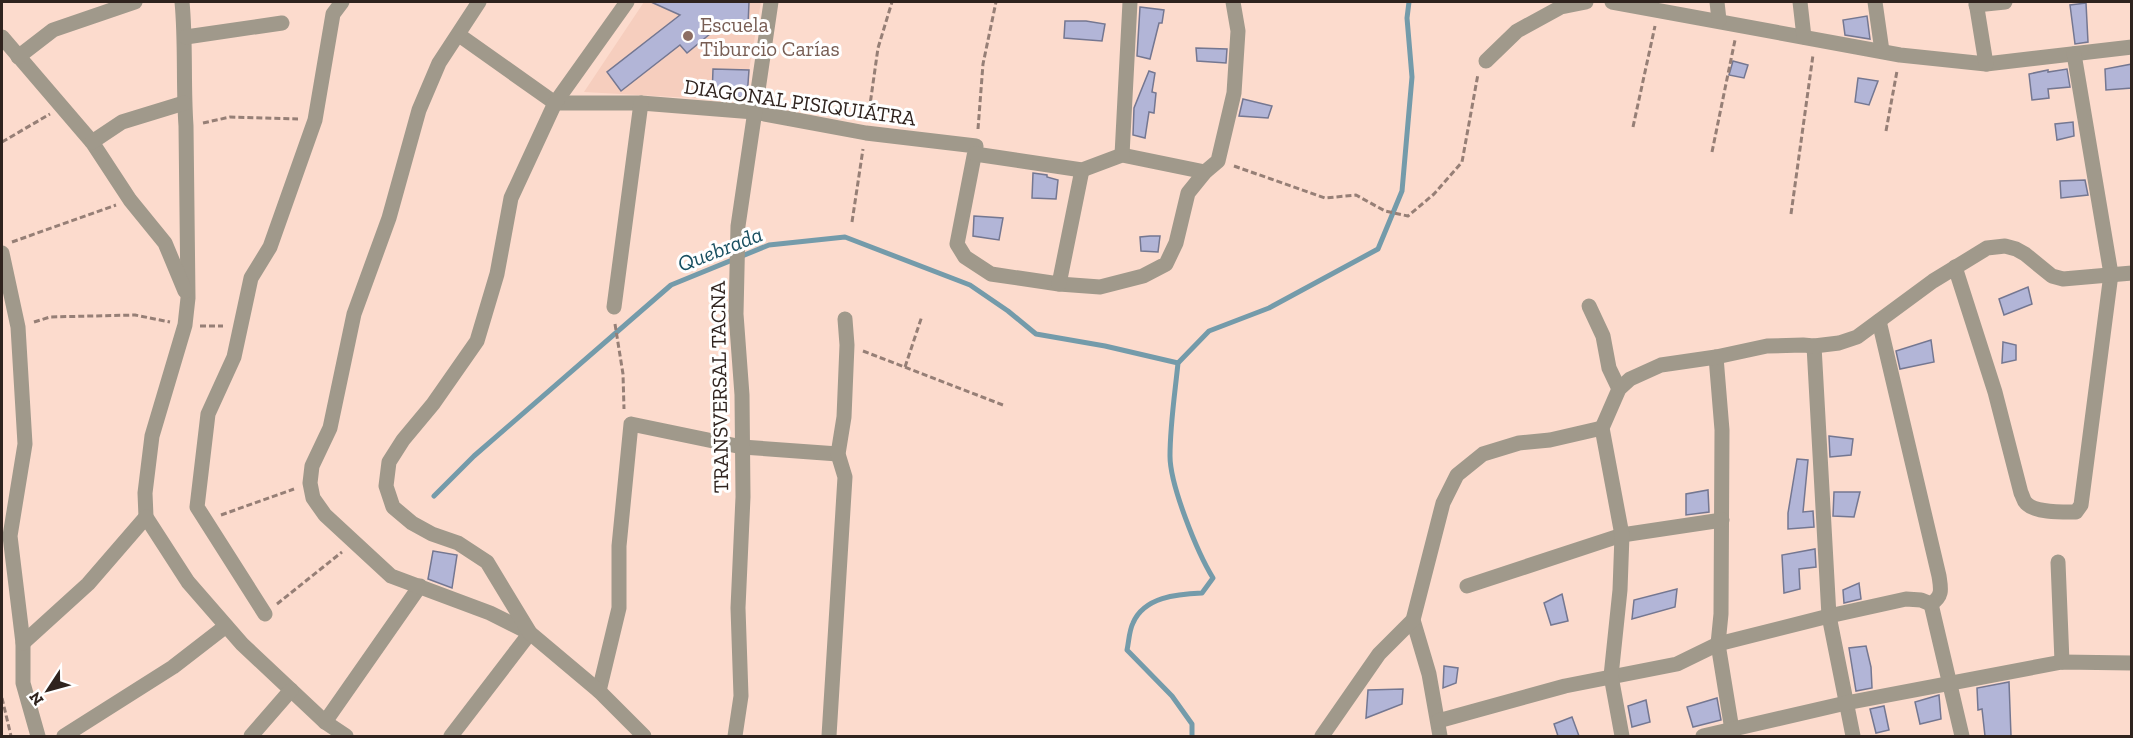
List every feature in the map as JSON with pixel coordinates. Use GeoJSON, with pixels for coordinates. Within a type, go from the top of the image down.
{"type":"FeatureCollection","features":[{"type":"Feature","properties":{"kind":"street"},"geometry":{"type":"LineString","coordinates":[[18,57],[53,30],[135,2]]}},
{"type":"Feature","properties":{"kind":"street"},"geometry":{"type":"LineString","coordinates":[[182,2],[186,37],[184,103],[188,298],[185,325],[152,436],[145,492],[146,517],[188,582],[226,626],[325,722],[346,736]]}},
{"type":"Feature","properties":{"kind":"street"},"geometry":{"type":"LineString","coordinates":[[265,614],[197,507],[208,414],[234,357],[251,278],[270,247],[315,120],[333,14],[342,2]]}},
{"type":"Feature","properties":{"kind":"street"},"geometry":{"type":"LineString","coordinates":[[479,2],[439,63],[419,110],[389,218],[354,314],[330,428],[312,466],[310,483],[313,498],[326,515],[392,576],[490,613],[530,633],[599,691],[644,736]]}},
{"type":"Feature","properties":{"kind":"street"},"geometry":{"type":"LineString","coordinates":[[530,633],[487,562],[458,543],[412,524],[393,507],[386,486],[389,462],[477,341],[497,274],[511,198],[555,103],[627,2]]}},
{"type":"Feature","properties":{"kind":"street","name":"TRANSVERSAL TACNA"},"geometry":{"type":"LineString","coordinates":[[735,736],[741,696],[738,608],[743,497],[742,395],[736,314],[738,226],[771,2]]}},
{"type":"Feature","properties":{"kind":"street"},"geometry":{"type":"LineString","coordinates":[[1130,2],[1122,155],[1205,172]]}},
{"type":"Feature","properties":{"kind":"street"},"geometry":{"type":"LineString","coordinates":[[975,150],[957,244],[965,257],[991,274],[1059,284],[1100,287],[1143,276],[1166,264],[1176,243],[1188,193],[1205,172],[1218,161],[1234,93],[1238,31],[1233,2]]}},
{"type":"Feature","properties":{"kind":"street"},"geometry":{"type":"LineString","coordinates":[[1486,61],[1517,31],[1561,7],[1586,2]]}},
{"type":"Feature","properties":{"kind":"street"},"geometry":{"type":"LineString","coordinates":[[1612,2],[1900,55],[1986,64],[2132,47]]}},
{"type":"Feature","properties":{"kind":"street"},"geometry":{"type":"LineString","coordinates":[[1717,2],[1719,20]]}},
{"type":"Feature","properties":{"kind":"street"},"geometry":{"type":"LineString","coordinates":[[1800,2],[1810,38]]}},
{"type":"Feature","properties":{"kind":"street"},"geometry":{"type":"LineString","coordinates":[[1875,2],[1882,51]]}},
{"type":"Feature","properties":{"kind":"street"},"geometry":{"type":"LineString","coordinates":[[1986,64],[1976,3],[2005,2]]}},
{"type":"Feature","properties":{"kind":"street"},"geometry":{"type":"LineString","coordinates":[[186,37],[282,23]]}},
{"type":"Feature","properties":{"kind":"street"},"geometry":{"type":"LineString","coordinates":[[459,35],[555,103]]}},
{"type":"Feature","properties":{"kind":"street"},"geometry":{"type":"LineString","coordinates":[[2,37],[92,142],[130,200],[165,243],[188,298]]}},
{"type":"Feature","properties":{"kind":"street"},"geometry":{"type":"LineString","coordinates":[[1955,267],[1995,392],[2021,493],[2026,503],[2036,508],[2055,512],[2076,512],[2081,505],[2111,274],[2074,54]]}},
{"type":"Feature","properties":{"kind":"street"},"geometry":{"type":"LineString","coordinates":[[92,142],[122,122],[184,103]]}},
{"type":"Feature","properties":{"kind":"street","name":"DIAGONAL PISIQUIÁTRA"},"geometry":{"type":"LineString","coordinates":[[555,103],[641,103],[754,112],[1082,170],[1122,155]]}},
{"type":"Feature","properties":{"kind":"street"},"geometry":{"type":"LineString","coordinates":[[614,307],[641,103]]}},
{"type":"Feature","properties":{"kind":"street"},"geometry":{"type":"LineString","coordinates":[[1059,284],[1082,170]]}},
{"type":"Feature","properties":{"kind":"street"},"geometry":{"type":"LineString","coordinates":[[1623,736],[1611,676],[1620,590],[1622,535],[1602,428],[1619,389],[1630,379],[1660,365],[1716,357],[1767,346],[1814,346],[1839,343],[1857,337],[1932,281],[1987,248],[2005,246],[2025,254],[2052,276],[2063,279],[2132,273]]}},
{"type":"Feature","properties":{"kind":"street"},"geometry":{"type":"LineString","coordinates":[[2,253],[18,327],[25,444],[10,536],[23,643],[23,683],[38,736]]}},
{"type":"Feature","properties":{"kind":"street"},"geometry":{"type":"LineString","coordinates":[[1589,306],[1603,336],[1609,368],[1619,389]]}},
{"type":"Feature","properties":{"kind":"street"},"geometry":{"type":"LineString","coordinates":[[829,736],[845,477],[838,454],[844,417],[847,345],[844,319]]}},
{"type":"Feature","properties":{"kind":"street"},"geometry":{"type":"LineString","coordinates":[[1879,321],[1939,576],[1941,593],[1938,599],[1931,604]]}},
{"type":"Feature","properties":{"kind":"street"},"geometry":{"type":"LineString","coordinates":[[1814,346],[1829,616],[1853,736]]}},
{"type":"Feature","properties":{"kind":"street"},"geometry":{"type":"LineString","coordinates":[[1716,357],[1722,430],[1718,644],[1732,733]]}},
{"type":"Feature","properties":{"kind":"street"},"geometry":{"type":"LineString","coordinates":[[599,691],[619,608],[619,546],[631,424],[742,447],[838,454]]}},
{"type":"Feature","properties":{"kind":"street"},"geometry":{"type":"LineString","coordinates":[[1322,736],[1379,654],[1413,620],[1443,503],[1457,475],[1484,454],[1519,443],[1550,440],[1602,428]]}},
{"type":"Feature","properties":{"kind":"street"},"geometry":{"type":"LineString","coordinates":[[23,643],[88,584],[146,517]]}},
{"type":"Feature","properties":{"kind":"street"},"geometry":{"type":"LineString","coordinates":[[1467,586],[1622,535],[1722,520]]}},
{"type":"Feature","properties":{"kind":"street"},"geometry":{"type":"LineString","coordinates":[[2058,562],[2062,662]]}},
{"type":"Feature","properties":{"kind":"street"},"geometry":{"type":"LineString","coordinates":[[325,722],[420,586]]}},
{"type":"Feature","properties":{"kind":"street"},"geometry":{"type":"LineString","coordinates":[[1437,721],[1565,686],[1677,664],[1718,644],[1829,616],[1906,599],[1921,600],[1931,604]]}},
{"type":"Feature","properties":{"kind":"street"},"geometry":{"type":"LineString","coordinates":[[1931,604],[1962,736]]}},
{"type":"Feature","properties":{"kind":"street"},"geometry":{"type":"LineString","coordinates":[[1413,620],[1429,674],[1440,736]]}},
{"type":"Feature","properties":{"kind":"street"},"geometry":{"type":"LineString","coordinates":[[64,736],[173,667],[226,626]]}},
{"type":"Feature","properties":{"kind":"street"},"geometry":{"type":"LineString","coordinates":[[451,736],[530,633]]}},
{"type":"Feature","properties":{"kind":"street"},"geometry":{"type":"LineString","coordinates":[[1703,736],[1732,733],[1846,703],[2062,662],[2132,663]]}},
{"type":"Feature","properties":{"kind":"street"},"geometry":{"type":"LineString","coordinates":[[251,736],[291,690]]}},
{"type":"Feature","properties":{"kind":"path"},"geometry":{"type":"LineString","coordinates":[[852,222],[878,48],[892,2]]}},
{"type":"Feature","properties":{"kind":"path"},"geometry":{"type":"LineString","coordinates":[[975,150],[981,107],[983,64],[996,2]]}},
{"type":"Feature","properties":{"kind":"path"},"geometry":{"type":"LineString","coordinates":[[1633,127],[1659,9]]}},
{"type":"Feature","properties":{"kind":"path"},"geometry":{"type":"LineString","coordinates":[[1712,152],[1738,24]]}},
{"type":"Feature","properties":{"kind":"path"},"geometry":{"type":"LineString","coordinates":[[1791,214],[1810,38]]}},
{"type":"Feature","properties":{"kind":"path"},"geometry":{"type":"LineString","coordinates":[[1886,131],[1900,55]]}},
{"type":"Feature","properties":{"kind":"path"},"geometry":{"type":"LineString","coordinates":[[1218,161],[1325,198],[1356,195],[1384,211],[1408,216],[1434,194],[1462,162],[1480,69],[1486,61]]}},
{"type":"Feature","properties":{"kind":"path"},"geometry":{"type":"LineString","coordinates":[[2,142],[63,106]]}},
{"type":"Feature","properties":{"kind":"path"},"geometry":{"type":"LineString","coordinates":[[186,126],[230,117],[315,120]]}},
{"type":"Feature","properties":{"kind":"path"},"geometry":{"type":"LineString","coordinates":[[2,246],[130,200]]}},
{"type":"Feature","properties":{"kind":"path"},"geometry":{"type":"LineString","coordinates":[[614,307],[623,374],[624,409],[631,424]]}},
{"type":"Feature","properties":{"kind":"path"},"geometry":{"type":"LineString","coordinates":[[18,327],[50,317],[135,315],[185,325],[240,327]]}},
{"type":"Feature","properties":{"kind":"path"},"geometry":{"type":"LineString","coordinates":[[905,367],[922,316]]}},
{"type":"Feature","properties":{"kind":"path"},"geometry":{"type":"LineString","coordinates":[[847,345],[1003,405]]}},
{"type":"Feature","properties":{"kind":"path"},"geometry":{"type":"LineString","coordinates":[[205,521],[310,483]]}},
{"type":"Feature","properties":{"kind":"path"},"geometry":{"type":"LineString","coordinates":[[265,614],[354,542]]}},
{"type":"Feature","properties":{"kind":"path"},"geometry":{"type":"LineString","coordinates":[[2,698],[12,736]]}},
{"type":"Feature","properties":{"kind":"shaded area","name":"Escuela Tiburcio Carías"},"geometry":{"type":"Polygon","coordinates":[[[644,2],[761,2],[746,101],[584,92],[644,2]]]}},
{"type":"Feature","properties":{"kind":"building"},"geometry":{"type":"Polygon","coordinates":[[[651,2],[749,2],[748,25],[722,24],[687,53],[680,45],[621,91],[607,72],[680,15],[651,2]]]}},
{"type":"Feature","properties":{"kind":"building"},"geometry":{"type":"Polygon","coordinates":[[[2086,3],[2088,42],[2075,44],[2070,5],[2086,3]]]}},
{"type":"Feature","properties":{"kind":"building"},"geometry":{"type":"Polygon","coordinates":[[[1140,7],[1164,10],[1150,59],[1137,56],[1140,7]]]}},
{"type":"Feature","properties":{"kind":"building"},"geometry":{"type":"Polygon","coordinates":[[[1867,16],[1870,39],[1845,35],[1843,20],[1867,16]]]}},
{"type":"Feature","properties":{"kind":"building"},"geometry":{"type":"Polygon","coordinates":[[[1065,21],[1105,24],[1102,41],[1064,38],[1065,21]]]}},
{"type":"Feature","properties":{"kind":"building"},"geometry":{"type":"Polygon","coordinates":[[[1196,48],[1227,49],[1226,63],[1197,61],[1196,48]]]}},
{"type":"Feature","properties":{"kind":"building"},"geometry":{"type":"Polygon","coordinates":[[[1733,61],[1748,65],[1744,78],[1729,75],[1733,61]]]}},
{"type":"Feature","properties":{"kind":"building"},"geometry":{"type":"Polygon","coordinates":[[[2132,64],[2132,88],[2106,90],[2105,69],[2132,64]]]}},
{"type":"Feature","properties":{"kind":"building"},"geometry":{"type":"Polygon","coordinates":[[[713,69],[749,70],[747,97],[712,97],[713,69]]]}},
{"type":"Feature","properties":{"kind":"building"},"geometry":{"type":"Polygon","coordinates":[[[2067,69],[2070,87],[2048,89],[2049,98],[2032,100],[2029,74],[2067,69]]]}},
{"type":"Feature","properties":{"kind":"building"},"geometry":{"type":"Polygon","coordinates":[[[1149,71],[1155,73],[1152,92],[1156,93],[1154,113],[1149,112],[1145,138],[1133,135],[1134,108],[1149,71]]]}},
{"type":"Feature","properties":{"kind":"building"},"geometry":{"type":"Polygon","coordinates":[[[1858,78],[1878,81],[1869,105],[1855,102],[1858,78]]]}},
{"type":"Feature","properties":{"kind":"building"},"geometry":{"type":"Polygon","coordinates":[[[1243,99],[1272,106],[1268,118],[1239,116],[1243,99]]]}},
{"type":"Feature","properties":{"kind":"building"},"geometry":{"type":"Polygon","coordinates":[[[2073,122],[2074,136],[2057,140],[2055,124],[2073,122]]]}},
{"type":"Feature","properties":{"kind":"building"},"geometry":{"type":"Polygon","coordinates":[[[1033,173],[1047,175],[1047,177],[1058,180],[1056,199],[1032,198],[1033,173]]]}},
{"type":"Feature","properties":{"kind":"building"},"geometry":{"type":"Polygon","coordinates":[[[2085,180],[2088,195],[2061,198],[2060,181],[2085,180]]]}},
{"type":"Feature","properties":{"kind":"building"},"geometry":{"type":"Polygon","coordinates":[[[974,216],[1003,218],[999,240],[973,236],[974,216]]]}},
{"type":"Feature","properties":{"kind":"building"},"geometry":{"type":"Polygon","coordinates":[[[1160,236],[1158,252],[1141,251],[1140,237],[1160,236]]]}},
{"type":"Feature","properties":{"kind":"building"},"geometry":{"type":"Polygon","coordinates":[[[2028,287],[2032,304],[2004,315],[1999,299],[2028,287]]]}},
{"type":"Feature","properties":{"kind":"building"},"geometry":{"type":"Polygon","coordinates":[[[1931,340],[1934,362],[1900,369],[1896,351],[1931,340]]]}},
{"type":"Feature","properties":{"kind":"building"},"geometry":{"type":"Polygon","coordinates":[[[2003,342],[2016,345],[2016,360],[2002,363],[2003,342]]]}},
{"type":"Feature","properties":{"kind":"building"},"geometry":{"type":"Polygon","coordinates":[[[1829,436],[1853,439],[1851,455],[1830,457],[1829,436]]]}},
{"type":"Feature","properties":{"kind":"building"},"geometry":{"type":"Polygon","coordinates":[[[1797,459],[1808,460],[1803,512],[1813,511],[1814,527],[1788,529],[1788,513],[1797,459]]]}},
{"type":"Feature","properties":{"kind":"building"},"geometry":{"type":"Polygon","coordinates":[[[1708,490],[1709,512],[1686,515],[1686,494],[1708,490]]]}},
{"type":"Feature","properties":{"kind":"building"},"geometry":{"type":"Polygon","coordinates":[[[1834,492],[1860,492],[1854,517],[1833,516],[1834,492]]]}},
{"type":"Feature","properties":{"kind":"building"},"geometry":{"type":"Polygon","coordinates":[[[1815,549],[1816,567],[1799,569],[1800,589],[1784,593],[1782,555],[1815,549]]]}},
{"type":"Feature","properties":{"kind":"building"},"geometry":{"type":"Polygon","coordinates":[[[433,551],[457,555],[452,588],[428,579],[433,551]]]}},
{"type":"Feature","properties":{"kind":"building"},"geometry":{"type":"Polygon","coordinates":[[[1859,583],[1861,599],[1844,603],[1843,590],[1859,583]]]}},
{"type":"Feature","properties":{"kind":"building"},"geometry":{"type":"Polygon","coordinates":[[[1677,589],[1675,607],[1632,619],[1634,600],[1677,589]]]}},
{"type":"Feature","properties":{"kind":"building"},"geometry":{"type":"Polygon","coordinates":[[[1562,594],[1568,621],[1551,625],[1544,603],[1562,594]]]}},
{"type":"Feature","properties":{"kind":"building"},"geometry":{"type":"Polygon","coordinates":[[[1866,646],[1871,667],[1872,688],[1856,691],[1849,648],[1866,646]]]}},
{"type":"Feature","properties":{"kind":"building"},"geometry":{"type":"Polygon","coordinates":[[[1444,666],[1458,668],[1456,683],[1443,688],[1444,666]]]}},
{"type":"Feature","properties":{"kind":"building"},"geometry":{"type":"Polygon","coordinates":[[[2009,682],[2011,736],[1985,736],[1982,709],[1978,710],[1977,688],[2009,682]]]}},
{"type":"Feature","properties":{"kind":"building"},"geometry":{"type":"Polygon","coordinates":[[[1403,689],[1402,704],[1366,718],[1368,690],[1403,689]]]}},
{"type":"Feature","properties":{"kind":"building"},"geometry":{"type":"Polygon","coordinates":[[[1939,695],[1941,719],[1920,724],[1915,702],[1939,695]]]}},
{"type":"Feature","properties":{"kind":"building"},"geometry":{"type":"Polygon","coordinates":[[[1717,698],[1721,720],[1693,727],[1687,707],[1717,698]]]}},
{"type":"Feature","properties":{"kind":"building"},"geometry":{"type":"Polygon","coordinates":[[[1646,700],[1650,722],[1632,727],[1628,706],[1646,700]]]}},
{"type":"Feature","properties":{"kind":"building"},"geometry":{"type":"Polygon","coordinates":[[[1884,706],[1889,730],[1876,733],[1870,709],[1884,706]]]}},
{"type":"Feature","properties":{"kind":"building"},"geometry":{"type":"Polygon","coordinates":[[[1572,717],[1579,736],[1558,736],[1554,724],[1572,717]]]}},
{"type":"Feature","properties":{"kind":"waterway"},"geometry":{"type":"LineString","coordinates":[[1192,736],[1192,724],[1172,696],[1127,650],[1132,626],[1138,614],[1145,607],[1172,596],[1202,593],[1213,578],[1186,518],[1171,469],[1171,433],[1178,363],[1209,331],[1269,308],[1378,249],[1402,191],[1412,77],[1407,18],[1409,2]]}},
{"type":"Feature","properties":{"kind":"waterway","name":"Quebrada"},"geometry":{"type":"LineString","coordinates":[[434,496],[474,456],[671,285],[769,245],[845,237],[970,285],[1036,334],[1105,346],[1178,363]]}},
{"type":"Feature","properties":{"kind":"place","name":"Escuela Tiburcio Carías"},"geometry":{"type":"Point","coordinates":[688,36]}}]}
